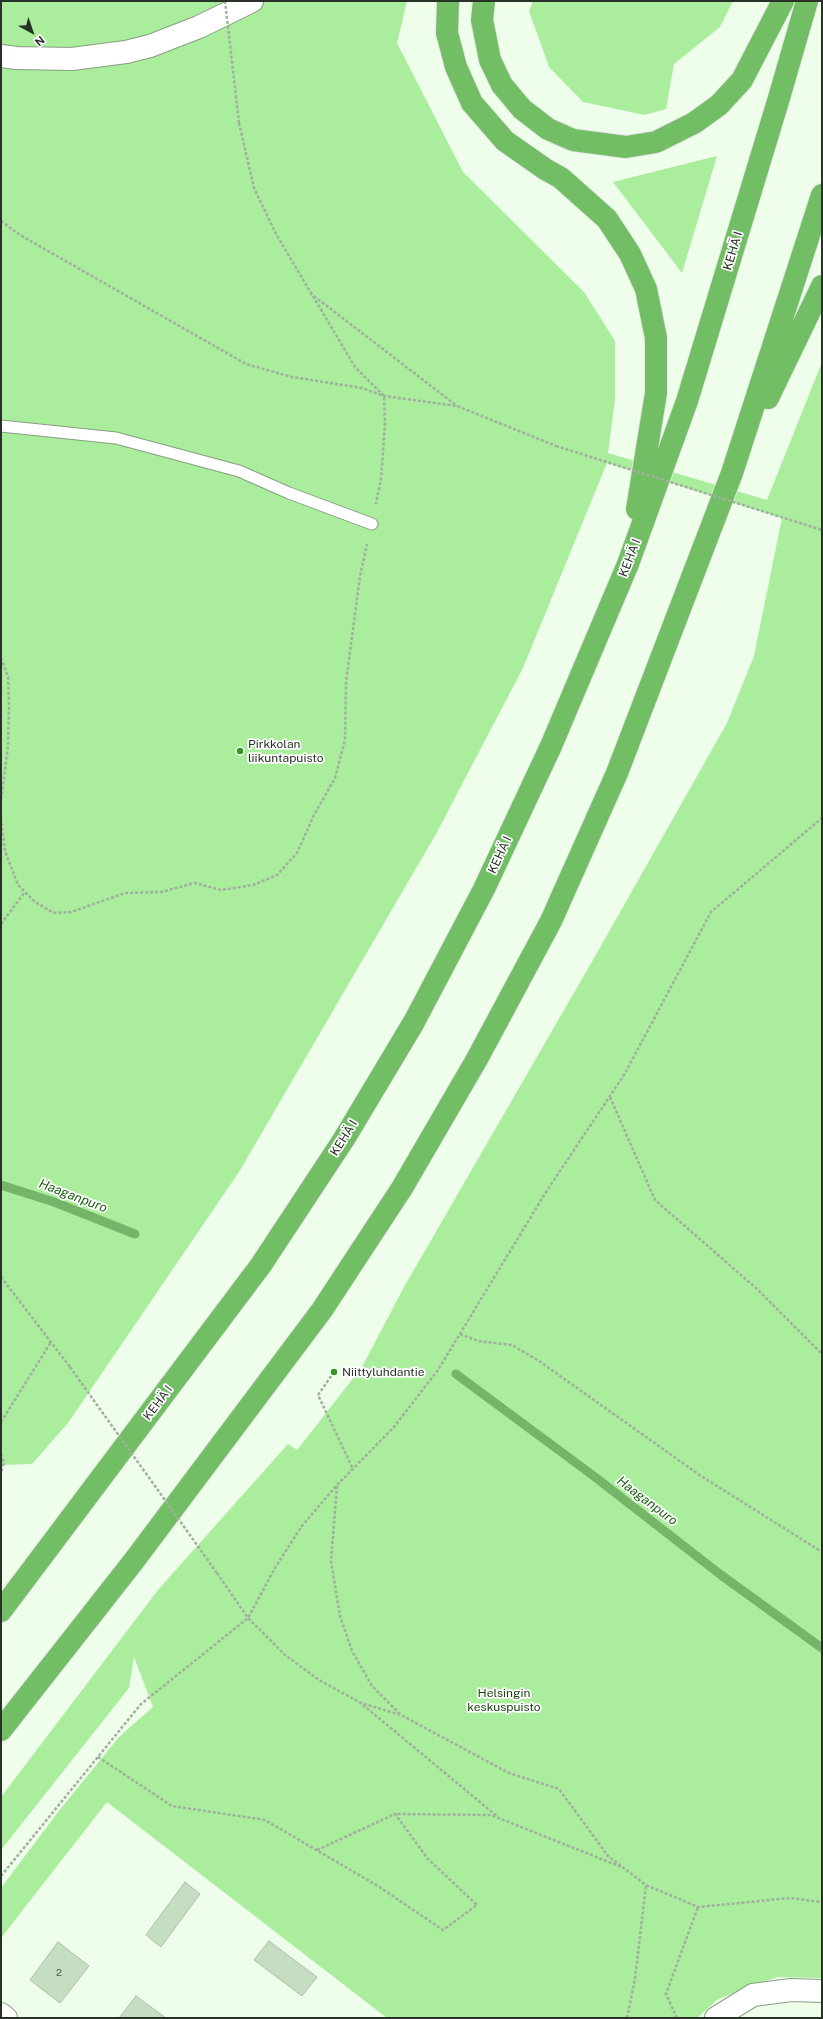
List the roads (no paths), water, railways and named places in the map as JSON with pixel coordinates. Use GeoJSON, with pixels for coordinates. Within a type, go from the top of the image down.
{"type":"FeatureCollection","features":[{"type":"Feature","properties":{"kind":"highway"},"geometry":{"type":"LineString","coordinates":[[448,1],[447,34],[456,67],[472,102],[505,141],[545,169],[561,178],[607,219],[630,254],[646,289],[656,338],[656,394],[628,564]]}},
{"type":"Feature","properties":{"kind":"highway"},"geometry":{"type":"LineString","coordinates":[[484,1],[482,20],[490,60],[502,85],[522,109],[548,129],[573,140],[626,147],[656,142],[694,124],[719,104],[742,80],[783,1]]}},
{"type":"Feature","properties":{"kind":"highway","name":"KEHÄ I"},"geometry":{"type":"LineString","coordinates":[[1,1611],[261,1265],[344,1139],[414,1022],[484,889],[551,746],[628,564],[687,401],[807,1]]}},
{"type":"Feature","properties":{"kind":"highway"},"geometry":{"type":"LineString","coordinates":[[1,1730],[128,1569],[322,1310],[402,1188],[477,1059],[551,921],[617,773],[732,473],[822,195]]}},
{"type":"Feature","properties":{"kind":"highway"},"geometry":{"type":"LineString","coordinates":[[732,473],[822,286]]}},
{"type":"Feature","properties":{"kind":"street"},"geometry":{"type":"LineString","coordinates":[[1,56],[16,58],[72,59],[126,52],[150,46],[199,27],[252,1]]}},
{"type":"Feature","properties":{"kind":"street"},"geometry":{"type":"LineString","coordinates":[[716,2018],[753,1995],[791,1990],[822,1991]]}},
{"type":"Feature","properties":{"kind":"street"},"geometry":{"type":"LineString","coordinates":[[1,2014],[6,2018]]}},
{"type":"Feature","properties":{"kind":"lane"},"geometry":{"type":"LineString","coordinates":[[1,426],[116,438],[239,471],[288,493],[372,524]]}},
{"type":"Feature","properties":{"kind":"waterway","name":"Haaganpuro"},"geometry":{"type":"LineString","coordinates":[[1,1185],[54,1202],[135,1234]]}},
{"type":"Feature","properties":{"kind":"waterway","name":"Haaganpuro"},"geometry":{"type":"LineString","coordinates":[[456,1374],[595,1477],[721,1575],[822,1648]]}},
{"type":"Feature","properties":{"kind":"place","name":"Pirkkolan liikuntapuisto"},"geometry":{"type":"Point","coordinates":[240,751]}},
{"type":"Feature","properties":{"kind":"place","name":"Niittyluhdantie"},"geometry":{"type":"Point","coordinates":[334,1372]}},
{"type":"Feature","properties":{"kind":"park label","name":"Helsingin keskuspuisto"},"geometry":{"type":"Point","coordinates":[504,1700]}}]}
